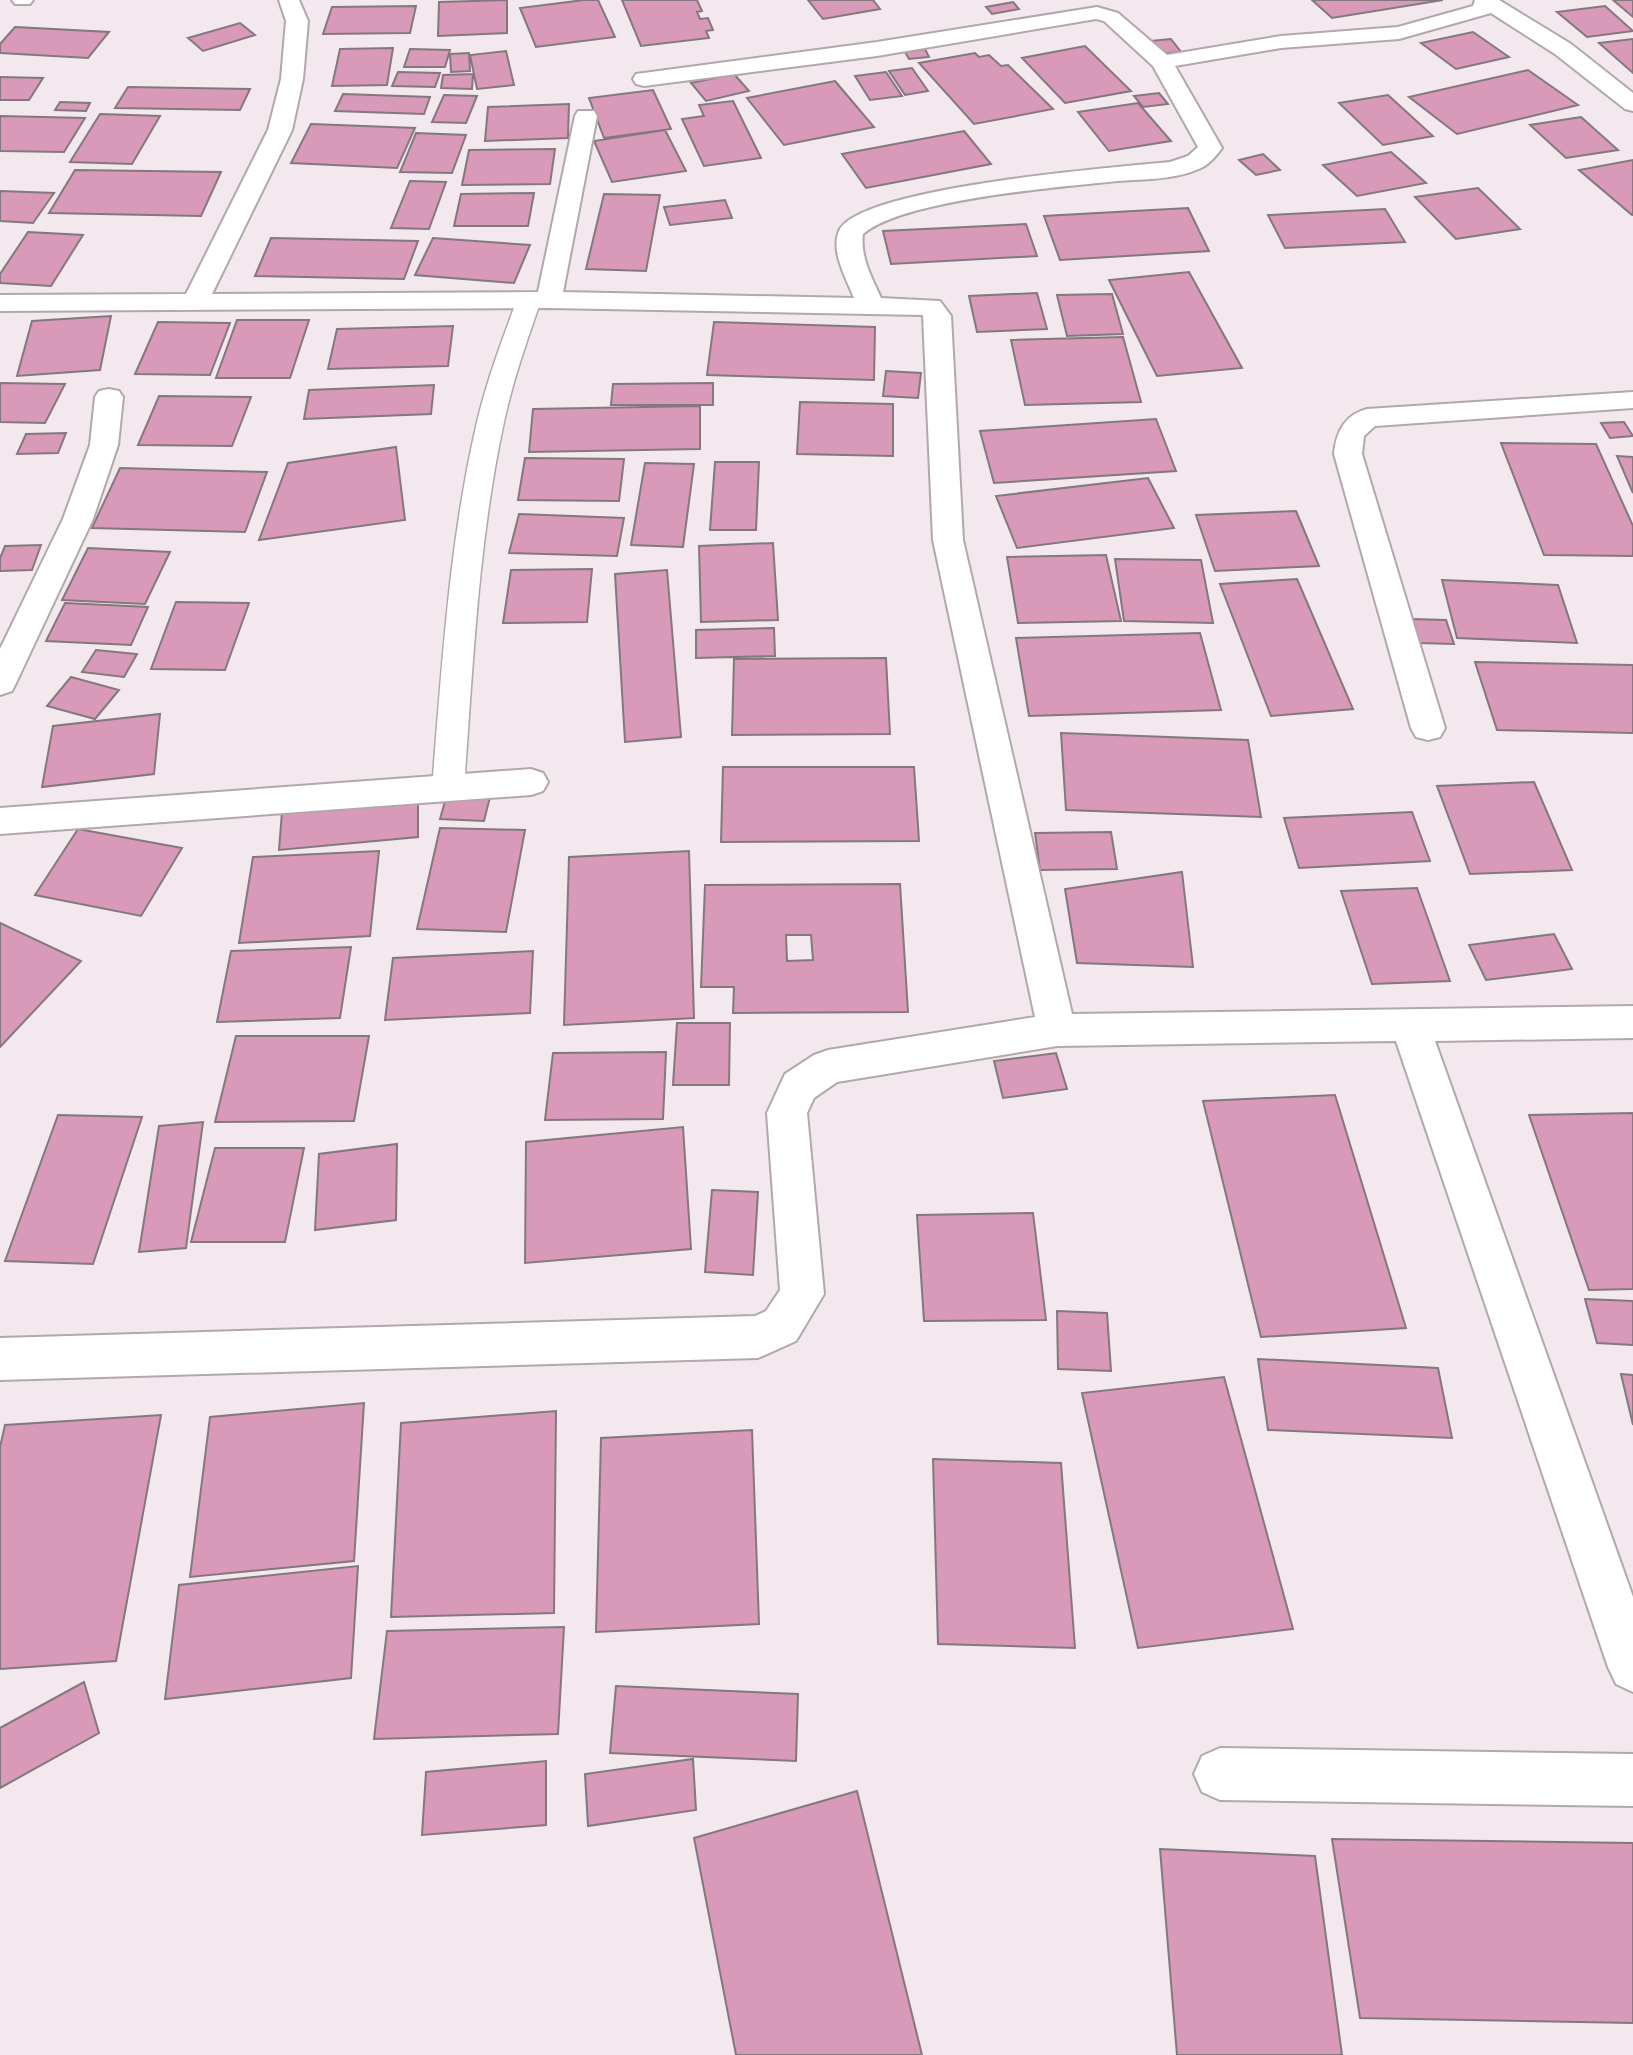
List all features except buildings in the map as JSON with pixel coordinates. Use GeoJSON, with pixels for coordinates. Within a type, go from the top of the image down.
{"type":"FeatureCollection","features":[{"type":"Feature","properties":{"kind":"street"},"geometry":{"type":"LineString","coordinates":[[195,303],[280,130],[292,79],[297,21],[289,0]]}},
{"type":"Feature","properties":{"kind":"street"},"geometry":{"type":"LineString","coordinates":[[1161,62],[1281,41],[1399,33],[1482,10],[1486,1],[1563,49],[1633,104]]}},
{"type":"Feature","properties":{"kind":"street"},"geometry":{"type":"LineString","coordinates":[[644,79],[877,49],[1097,13],[1111,17],[1161,62],[1210,148],[1196,161],[1173,169],[955,195],[883,212],[856,223],[851,231],[850,250],[870,304]]}},
{"type":"Feature","properties":{"kind":"street"},"geometry":{"type":"LineString","coordinates":[[539,300],[586,116]]}},
{"type":"Feature","properties":{"kind":"street"},"geometry":{"type":"LineString","coordinates":[[0,303],[539,300],[931,307],[938,316],[948,540],[1057,1030]]}},
{"type":"Feature","properties":{"kind":"street"},"geometry":{"type":"LineString","coordinates":[[0,683],[78,519],[104,445],[109,397]]}},
{"type":"Feature","properties":{"kind":"street"},"geometry":{"type":"LineString","coordinates":[[1428,728],[1348,454],[1350,434],[1367,418],[1633,400]]}},
{"type":"Feature","properties":{"kind":"street"},"geometry":{"type":"LineString","coordinates":[[0,821],[531,782]]}},
{"type":"Feature","properties":{"kind":"street"},"geometry":{"type":"LineString","coordinates":[[0,1359],[758,1337],[781,1326],[802,1294],[787,1113],[799,1086],[828,1067],[1057,1030],[1633,1021]]}},
{"type":"Feature","properties":{"kind":"street"},"geometry":{"type":"LineString","coordinates":[[1410,1025],[1633,1667]]}},
{"type":"Feature","properties":{"kind":"street"},"geometry":{"type":"LineString","coordinates":[[1220,1774],[1633,1780]]}},
{"type":"Feature","properties":{"kind":"lane"},"geometry":{"type":"LineString","coordinates":[[448,788],[467,565],[478,490],[504,370],[539,300]]}}]}
